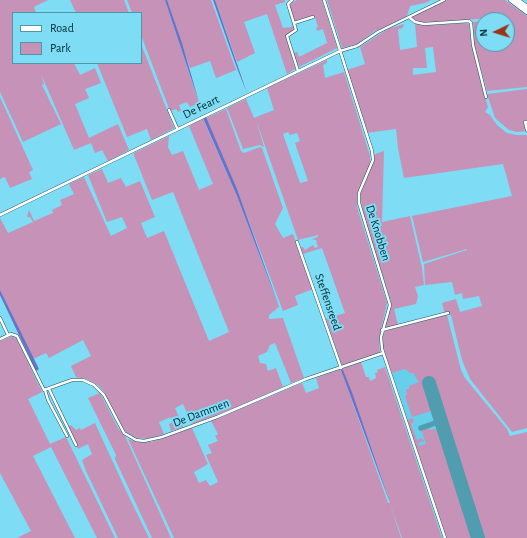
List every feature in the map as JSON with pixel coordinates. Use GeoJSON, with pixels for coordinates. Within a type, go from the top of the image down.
{"type":"FeatureCollection","features":[{"type":"Feature","properties":{"kind":"highway"},"geometry":{"type":"LineString","coordinates":[[510,0],[527,12]]}},
{"type":"Feature","properties":{"kind":"highway"},"geometry":{"type":"LineString","coordinates":[[517,0],[527,7]]}},
{"type":"Feature","properties":{"kind":"street"},"geometry":{"type":"LineString","coordinates":[[292,0],[288,4],[295,32],[287,36],[298,71]]}},
{"type":"Feature","properties":{"kind":"street","name":"De Knobben"},"geometry":{"type":"LineString","coordinates":[[324,0],[372,151],[373,160],[359,193],[359,203],[390,305],[382,330],[380,342],[445,538]]}},
{"type":"Feature","properties":{"kind":"street","name":"De Feart"},"geometry":{"type":"LineString","coordinates":[[0,215],[177,128],[340,51],[357,46],[378,32],[444,0]]}},
{"type":"Feature","properties":{"kind":"street"},"geometry":{"type":"LineString","coordinates":[[294,24],[313,17]]}},
{"type":"Feature","properties":{"kind":"street"},"geometry":{"type":"LineString","coordinates":[[409,17],[416,22],[424,24],[469,21],[471,23],[473,45],[486,97]]}},
{"type":"Feature","properties":{"kind":"street"},"geometry":{"type":"LineString","coordinates":[[169,110],[177,128]]}},
{"type":"Feature","properties":{"kind":"street"},"geometry":{"type":"LineString","coordinates":[[527,122],[525,122],[527,130]]}},
{"type":"Feature","properties":{"kind":"street","name":"Steffensreed"},"geometry":{"type":"LineString","coordinates":[[297,242],[341,368]]}},
{"type":"Feature","properties":{"kind":"street"},"geometry":{"type":"LineString","coordinates":[[382,330],[448,313]]}},
{"type":"Feature","properties":{"kind":"street"},"geometry":{"type":"LineString","coordinates":[[0,318],[8,335]]}},
{"type":"Feature","properties":{"kind":"street"},"geometry":{"type":"LineString","coordinates":[[0,339],[14,334],[18,338],[67,436]]}},
{"type":"Feature","properties":{"kind":"street","name":"De Dammen"},"geometry":{"type":"LineString","coordinates":[[45,390],[72,380],[83,380],[92,383],[104,395],[124,433],[136,440],[144,441],[162,437],[218,417],[288,386],[383,354]]}},
{"type":"Feature","properties":{"kind":"street"},"geometry":{"type":"LineString","coordinates":[[49,389],[76,445]]}},
{"type":"Feature","properties":{"kind":"shaded area"},"geometry":{"type":"Polygon","coordinates":[[[165,0],[167,0],[182,43],[199,102],[165,0]]]}},
{"type":"Feature","properties":{"kind":"shaded area"},"geometry":{"type":"Polygon","coordinates":[[[213,0],[215,0],[247,93],[237,68],[213,0]]]}},
{"type":"Feature","properties":{"kind":"shaded area"},"geometry":{"type":"Polygon","coordinates":[[[206,117],[237,189],[280,309],[237,196],[203,118],[206,117]]]}},
{"type":"Feature","properties":{"kind":"shaded area"},"geometry":{"type":"Polygon","coordinates":[[[0,290],[39,369],[36,371],[0,295],[0,290]]]}},
{"type":"Feature","properties":{"kind":"shaded area"},"geometry":{"type":"Polygon","coordinates":[[[405,368],[413,372],[445,374],[463,382],[508,538],[447,538],[392,373],[405,368]]]}},
{"type":"Feature","properties":{"kind":"shaded area"},"geometry":{"type":"Polygon","coordinates":[[[341,370],[343,370],[353,395],[390,503],[341,370]]]}},
{"type":"Feature","properties":{"kind":"green space"},"geometry":{"type":"Polygon","coordinates":[[[0,0],[48,0],[34,7],[36,12],[12,12],[12,64],[74,64],[80,75],[95,68],[101,83],[85,89],[89,98],[75,104],[89,138],[118,124],[129,150],[108,161],[102,150],[95,153],[91,143],[74,150],[41,74],[44,84],[42,85],[61,124],[23,142],[0,92],[0,0]]]}},
{"type":"Feature","properties":{"kind":"green space"},"geometry":{"type":"Polygon","coordinates":[[[70,0],[124,0],[129,12],[76,12],[70,0]]]}},
{"type":"Feature","properties":{"kind":"green space"},"geometry":{"type":"Polygon","coordinates":[[[127,0],[165,0],[199,103],[190,107],[187,102],[179,105],[181,110],[178,112],[176,109],[170,111],[142,38],[142,12],[132,12],[127,0]]]}},
{"type":"Feature","properties":{"kind":"green space"},"geometry":{"type":"Polygon","coordinates":[[[167,0],[211,0],[236,70],[216,78],[210,61],[190,68],[167,0]]]}},
{"type":"Feature","properties":{"kind":"green space"},"geometry":{"type":"Polygon","coordinates":[[[215,0],[285,0],[285,2],[275,5],[283,28],[291,27],[293,25],[294,31],[287,34],[286,37],[295,69],[287,74],[267,14],[244,22],[255,53],[237,62],[215,0]]]}},
{"type":"Feature","properties":{"kind":"green space"},"geometry":{"type":"Polygon","coordinates":[[[297,0],[322,0],[337,48],[299,67],[293,53],[297,52],[299,57],[327,43],[323,29],[317,31],[316,28],[318,27],[315,17],[295,23],[289,4],[297,0]]]}},
{"type":"Feature","properties":{"kind":"green space"},"geometry":{"type":"Polygon","coordinates":[[[327,0],[431,0],[425,3],[410,6],[407,16],[380,30],[376,30],[357,44],[342,48],[327,0]]]}},
{"type":"Feature","properties":{"kind":"green space"},"geometry":{"type":"Polygon","coordinates":[[[445,0],[505,0],[527,16],[527,87],[487,91],[476,52],[515,52],[515,12],[475,12],[475,19],[424,23],[412,19],[412,16],[445,0]]]}},
{"type":"Feature","properties":{"kind":"green space"},"geometry":{"type":"Polygon","coordinates":[[[473,22],[475,22],[475,48],[474,44],[473,22]]]}},
{"type":"Feature","properties":{"kind":"green space"},"geometry":{"type":"Polygon","coordinates":[[[467,23],[469,25],[472,48],[488,107],[485,112],[490,115],[497,125],[507,133],[527,135],[527,428],[512,432],[470,379],[462,360],[451,315],[447,315],[461,370],[465,378],[507,429],[510,436],[527,432],[527,538],[482,538],[432,382],[426,383],[434,410],[412,417],[405,396],[407,395],[406,389],[409,389],[409,386],[419,382],[413,373],[410,373],[405,369],[392,373],[383,349],[382,339],[385,331],[445,315],[442,303],[456,299],[460,312],[482,306],[479,296],[463,299],[462,293],[455,295],[452,282],[425,285],[424,264],[467,249],[423,262],[412,216],[512,196],[503,164],[404,178],[396,129],[366,133],[347,70],[365,64],[360,47],[391,27],[404,24],[403,28],[398,29],[400,50],[417,47],[415,24],[432,25],[467,23]],[[433,47],[425,48],[427,68],[413,68],[413,75],[436,72],[433,47]]]}},
{"type":"Feature","properties":{"kind":"green space"},"geometry":{"type":"Polygon","coordinates":[[[142,47],[174,128],[151,140],[147,129],[127,137],[97,64],[142,64],[142,47]]]}},
{"type":"Feature","properties":{"kind":"green space"},"geometry":{"type":"Polygon","coordinates":[[[327,60],[327,63],[323,65],[325,78],[344,72],[370,156],[370,165],[357,194],[357,207],[387,303],[379,339],[380,353],[342,366],[326,319],[345,313],[322,248],[303,254],[301,247],[305,250],[313,245],[315,248],[318,247],[316,240],[312,239],[318,237],[318,235],[298,240],[256,120],[264,147],[260,145],[243,149],[227,108],[246,99],[254,118],[274,110],[267,88],[327,60]],[[288,132],[283,134],[300,183],[308,181],[295,143],[300,141],[297,133],[290,135],[288,132]]]}},
{"type":"Feature","properties":{"kind":"green space"},"geometry":{"type":"Polygon","coordinates":[[[527,89],[527,120],[524,121],[527,131],[517,132],[509,130],[495,118],[487,94],[527,89]]]}},
{"type":"Feature","properties":{"kind":"green space"},"geometry":{"type":"Polygon","coordinates":[[[0,97],[33,170],[29,172],[32,179],[10,188],[5,177],[0,179],[0,97]]]}},
{"type":"Feature","properties":{"kind":"green space"},"geometry":{"type":"Polygon","coordinates":[[[226,109],[241,151],[244,153],[260,147],[262,148],[283,208],[275,224],[283,238],[293,234],[313,289],[295,296],[298,305],[283,311],[237,190],[206,118],[226,109]]]}},
{"type":"Feature","properties":{"kind":"green space"},"geometry":{"type":"Polygon","coordinates":[[[203,119],[237,196],[279,307],[269,315],[269,319],[283,318],[304,378],[291,383],[275,343],[270,345],[267,352],[258,356],[260,363],[266,364],[268,371],[276,368],[283,387],[235,408],[192,424],[183,404],[175,408],[183,427],[171,431],[169,424],[173,422],[171,417],[159,422],[164,434],[150,439],[137,438],[127,433],[121,426],[104,392],[98,385],[86,379],[76,377],[71,366],[91,356],[83,340],[49,358],[46,353],[33,359],[0,290],[0,218],[8,233],[33,222],[30,217],[27,217],[29,210],[34,221],[53,213],[52,210],[62,205],[60,200],[74,194],[69,184],[84,177],[111,236],[127,228],[122,217],[107,222],[88,175],[102,169],[108,183],[121,178],[126,187],[140,181],[155,217],[141,223],[147,238],[164,231],[209,341],[229,332],[173,192],[152,200],[134,153],[169,136],[168,147],[172,155],[183,151],[199,190],[213,184],[189,126],[203,119]]]}},
{"type":"Feature","properties":{"kind":"green space"},"geometry":{"type":"Polygon","coordinates":[[[384,151],[382,222],[410,216],[422,268],[424,285],[415,287],[418,296],[416,304],[394,309],[398,325],[386,328],[391,302],[363,213],[360,195],[371,167],[373,155],[384,151]]]}},
{"type":"Feature","properties":{"kind":"green space"},"geometry":{"type":"Polygon","coordinates":[[[12,336],[17,339],[42,392],[28,399],[50,444],[66,437],[115,538],[97,538],[51,447],[33,456],[75,538],[17,538],[31,531],[0,473],[0,341],[12,336]]]}},
{"type":"Feature","properties":{"kind":"green space"},"geometry":{"type":"Polygon","coordinates":[[[361,362],[366,377],[369,377],[370,381],[376,378],[375,373],[378,372],[377,370],[385,367],[442,538],[402,538],[390,504],[401,538],[174,538],[128,439],[138,442],[151,442],[192,428],[208,464],[194,472],[199,483],[206,480],[210,486],[218,482],[206,455],[212,453],[208,445],[218,441],[215,436],[218,434],[211,421],[302,383],[306,393],[319,388],[316,378],[361,362]],[[342,369],[388,503],[390,503],[342,369]]]}},
{"type":"Feature","properties":{"kind":"green space"},"geometry":{"type":"Polygon","coordinates":[[[100,393],[118,428],[125,436],[171,538],[152,538],[115,459],[116,455],[88,398],[100,393]]]}},
{"type":"Feature","properties":{"kind":"green space"},"geometry":{"type":"Polygon","coordinates":[[[413,418],[414,422],[411,424],[417,440],[422,438],[424,441],[418,443],[419,446],[426,444],[421,428],[428,426],[430,430],[434,429],[440,432],[473,538],[446,538],[407,420],[413,418]]]}},
{"type":"Feature","properties":{"kind":"green space"},"geometry":{"type":"Polygon","coordinates":[[[95,423],[149,538],[118,538],[86,471],[82,460],[92,454],[88,444],[78,449],[67,427],[71,425],[76,430],[80,428],[81,430],[95,423]]]}},
{"type":"Feature","properties":{"kind":"taxiway"},"geometry":{"type":"LineString","coordinates":[[421,428],[441,421]]}},
{"type":"Feature","properties":{"kind":"runway"},"geometry":{"type":"LineString","coordinates":[[429,383],[478,538]]}}]}
